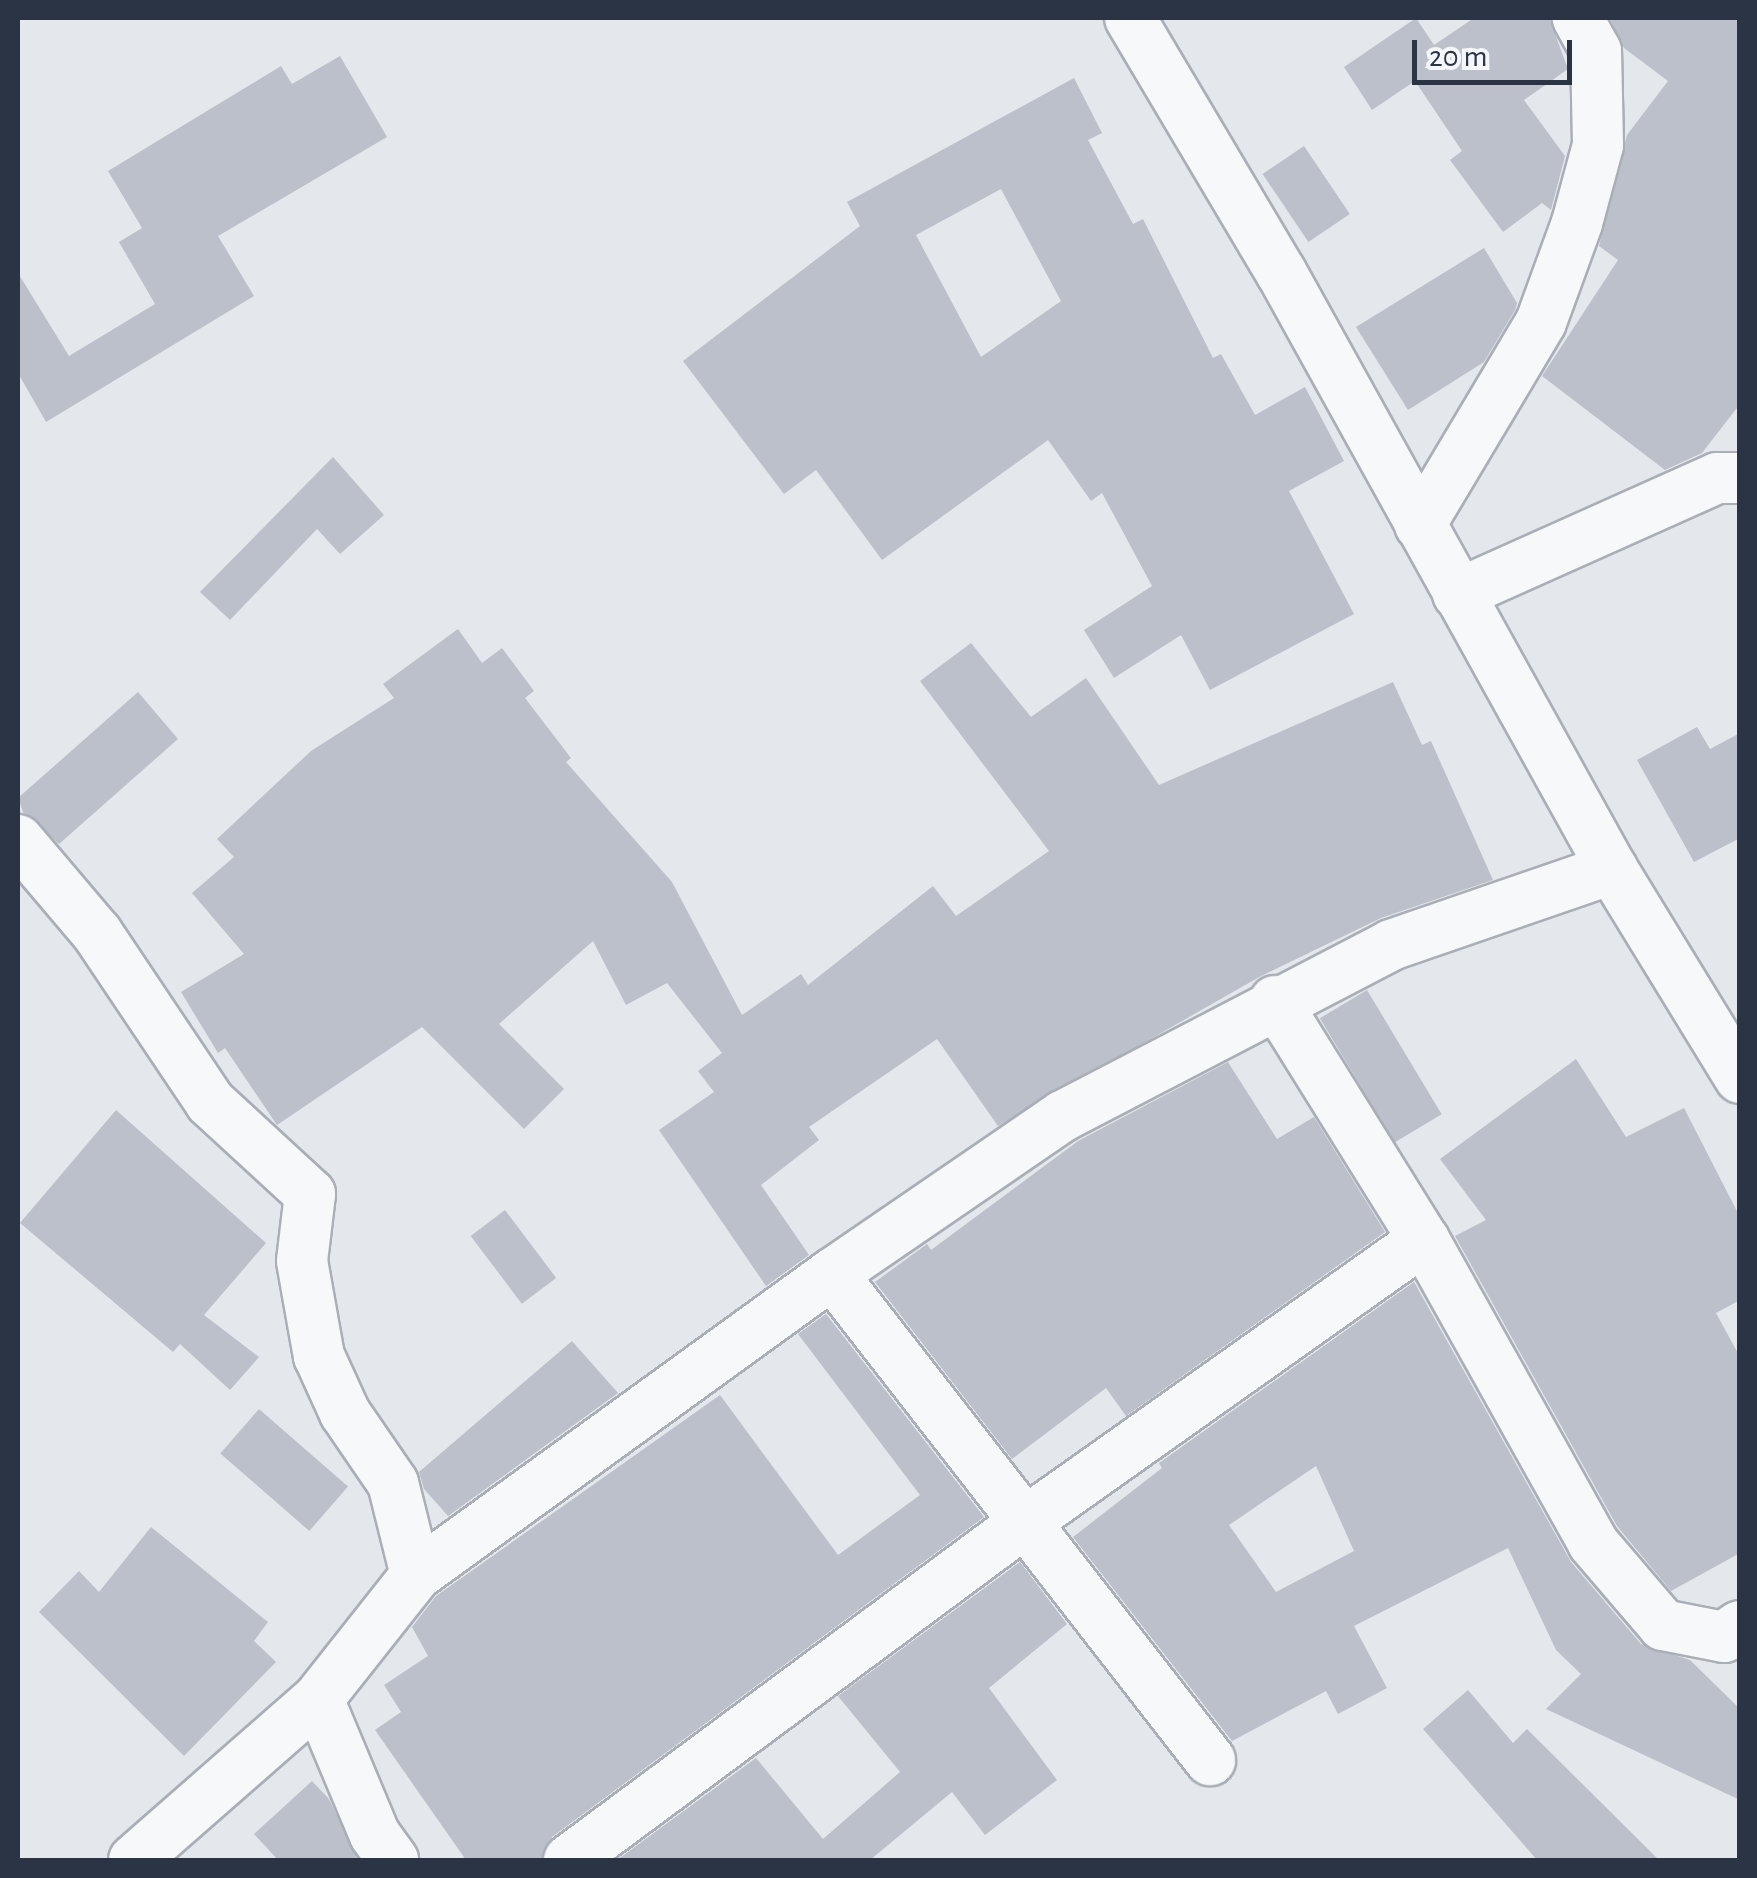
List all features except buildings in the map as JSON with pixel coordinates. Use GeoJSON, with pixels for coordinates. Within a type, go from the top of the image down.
{"type":"FeatureCollection","features":[{"type":"Feature","properties":{"kind":"street"},"geometry":{"type":"LineString","coordinates":[[1130,18],[1612,869],[1740,1078]]}},
{"type":"Feature","properties":{"kind":"street"},"geometry":{"type":"LineString","coordinates":[[1420,526],[1541,322],[1576,223],[1598,145],[1596,51],[1578,18]]}},
{"type":"Feature","properties":{"kind":"street"},"geometry":{"type":"LineString","coordinates":[[1458,594],[1717,478],[1740,478]]}},
{"type":"Feature","properties":{"kind":"street"},"geometry":{"type":"LineString","coordinates":[[18,840],[97,932],[210,1102],[310,1194],[302,1261],[319,1356],[345,1413],[393,1483],[416,1575]]}},
{"type":"Feature","properties":{"kind":"street"},"geometry":{"type":"LineString","coordinates":[[134,1860],[318,1699],[416,1575],[832,1274],[1063,1116],[1275,1001],[1390,945],[1612,869]]}},
{"type":"Feature","properties":{"kind":"street"},"geometry":{"type":"LineString","coordinates":[[1275,1001],[1424,1240],[1593,1542],[1664,1624],[1724,1638],[1740,1626]]}},
{"type":"Feature","properties":{"kind":"street"},"geometry":{"type":"LineString","coordinates":[[569,1860],[1028,1520],[1424,1240]]}},
{"type":"Feature","properties":{"kind":"street"},"geometry":{"type":"LineString","coordinates":[[832,1274],[1028,1520],[1210,1760]]}},
{"type":"Feature","properties":{"kind":"street"},"geometry":{"type":"LineString","coordinates":[[318,1699],[375,1835],[393,1860]]}}]}
